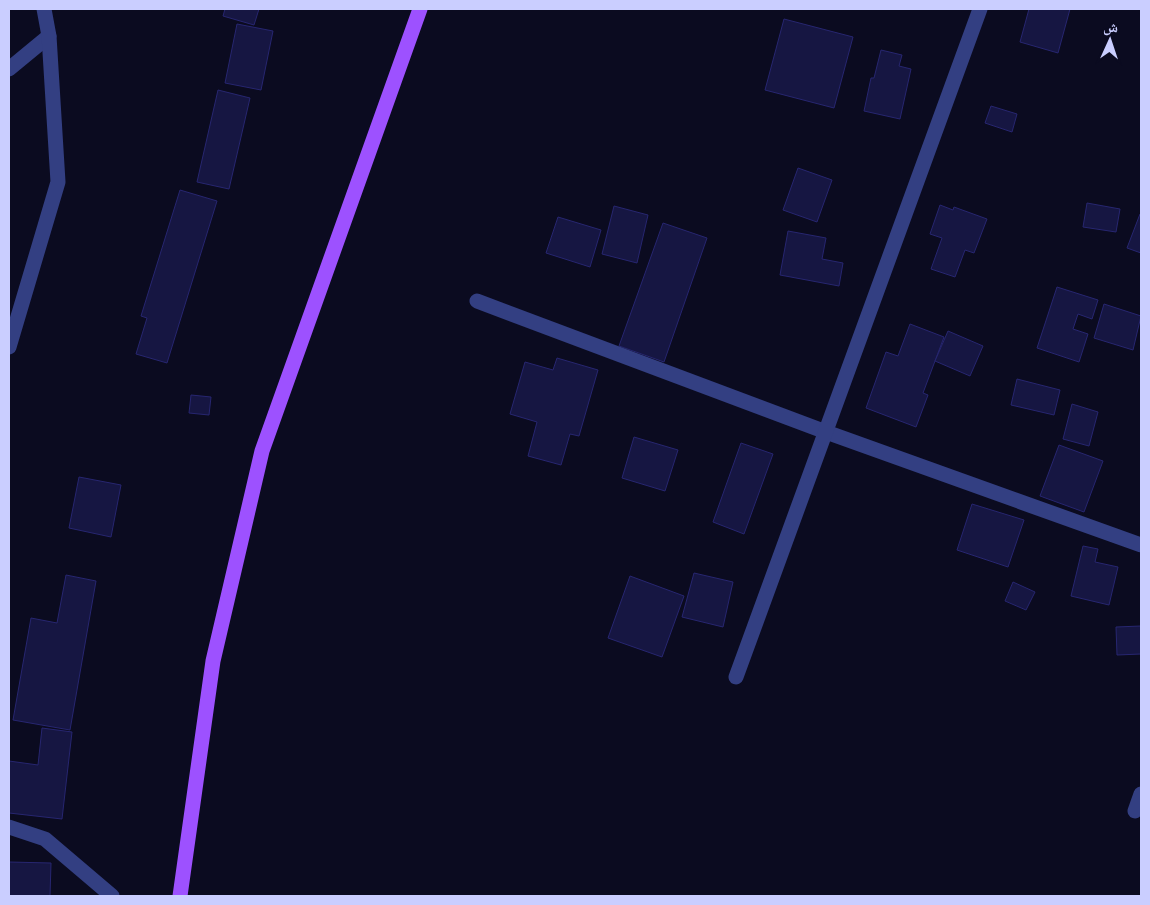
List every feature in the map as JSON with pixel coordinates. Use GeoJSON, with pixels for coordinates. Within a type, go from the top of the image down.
{"type":"FeatureCollection","features":[{"type":"Feature","properties":{"kind":"main road"},"geometry":{"type":"LineString","coordinates":[[180,896],[213,661],[262,451],[420,9]]}},
{"type":"Feature","properties":{"kind":"street"},"geometry":{"type":"LineString","coordinates":[[9,347],[58,182],[49,36],[44,9]]}},
{"type":"Feature","properties":{"kind":"street"},"geometry":{"type":"LineString","coordinates":[[736,677],[980,9]]}},
{"type":"Feature","properties":{"kind":"street"},"geometry":{"type":"LineString","coordinates":[[9,69],[49,36]]}},
{"type":"Feature","properties":{"kind":"street"},"geometry":{"type":"LineString","coordinates":[[477,301],[826,432],[1141,545]]}},
{"type":"Feature","properties":{"kind":"street"},"geometry":{"type":"LineString","coordinates":[[1135,811],[1141,794]]}},
{"type":"Feature","properties":{"kind":"street"},"geometry":{"type":"LineString","coordinates":[[9,827],[45,839],[112,896]]}},
{"type":"Feature","properties":{"kind":"building"},"geometry":{"type":"Polygon","coordinates":[[[225,9],[259,9],[254,25],[223,16],[225,9]]]}},
{"type":"Feature","properties":{"kind":"building"},"geometry":{"type":"Polygon","coordinates":[[[1029,9],[1070,9],[1058,53],[1020,42],[1029,9]]]}},
{"type":"Feature","properties":{"kind":"building"},"geometry":{"type":"Polygon","coordinates":[[[784,19],[853,37],[834,108],[765,90],[784,19]]]}},
{"type":"Feature","properties":{"kind":"building"},"geometry":{"type":"Polygon","coordinates":[[[237,24],[273,31],[261,90],[225,83],[237,24]]]}},
{"type":"Feature","properties":{"kind":"building"},"geometry":{"type":"Polygon","coordinates":[[[881,50],[902,55],[899,66],[911,69],[900,119],[864,111],[871,78],[874,78],[881,50]]]}},
{"type":"Feature","properties":{"kind":"building"},"geometry":{"type":"Polygon","coordinates":[[[218,90],[250,98],[229,189],[197,182],[218,90]]]}},
{"type":"Feature","properties":{"kind":"building"},"geometry":{"type":"Polygon","coordinates":[[[991,106],[1017,114],[1012,132],[985,123],[991,106]]]}},
{"type":"Feature","properties":{"kind":"building"},"geometry":{"type":"Polygon","coordinates":[[[798,168],[832,180],[817,222],[783,210],[798,168]]]}},
{"type":"Feature","properties":{"kind":"building"},"geometry":{"type":"Polygon","coordinates":[[[180,190],[217,201],[167,363],[136,354],[147,318],[141,316],[180,190]]]}},
{"type":"Feature","properties":{"kind":"building"},"geometry":{"type":"Polygon","coordinates":[[[1087,203],[1120,209],[1116,232],[1083,227],[1087,203]]]}},
{"type":"Feature","properties":{"kind":"building"},"geometry":{"type":"Polygon","coordinates":[[[940,205],[953,210],[954,207],[987,219],[974,253],[965,250],[955,277],[931,269],[942,238],[930,234],[940,205]]]}},
{"type":"Feature","properties":{"kind":"building"},"geometry":{"type":"Polygon","coordinates":[[[614,206],[648,215],[637,263],[602,254],[614,206]]]}},
{"type":"Feature","properties":{"kind":"building"},"geometry":{"type":"Polygon","coordinates":[[[1141,215],[1141,253],[1127,248],[1141,215]]]}},
{"type":"Feature","properties":{"kind":"building"},"geometry":{"type":"Polygon","coordinates":[[[558,217],[601,230],[590,267],[546,253],[558,217]]]}},
{"type":"Feature","properties":{"kind":"building"},"geometry":{"type":"Polygon","coordinates":[[[663,223],[707,238],[664,362],[619,346],[663,223]]]}},
{"type":"Feature","properties":{"kind":"building"},"geometry":{"type":"Polygon","coordinates":[[[788,231],[826,238],[822,259],[843,263],[839,286],[780,275],[788,231]]]}},
{"type":"Feature","properties":{"kind":"building"},"geometry":{"type":"Polygon","coordinates":[[[1057,287],[1098,300],[1092,319],[1078,314],[1073,329],[1088,334],[1079,362],[1037,348],[1057,287]]]}},
{"type":"Feature","properties":{"kind":"building"},"geometry":{"type":"Polygon","coordinates":[[[1104,304],[1141,316],[1133,350],[1094,338],[1104,304]]]}},
{"type":"Feature","properties":{"kind":"building"},"geometry":{"type":"Polygon","coordinates":[[[910,324],[944,337],[923,393],[928,395],[916,427],[866,408],[886,352],[898,356],[910,324]]]}},
{"type":"Feature","properties":{"kind":"building"},"geometry":{"type":"Polygon","coordinates":[[[948,331],[983,346],[970,376],[935,361],[948,331]]]}},
{"type":"Feature","properties":{"kind":"building"},"geometry":{"type":"Polygon","coordinates":[[[557,358],[598,370],[579,436],[570,434],[561,465],[528,456],[537,422],[510,414],[525,362],[553,370],[557,358]]]}},
{"type":"Feature","properties":{"kind":"building"},"geometry":{"type":"Polygon","coordinates":[[[1017,379],[1060,390],[1054,415],[1011,405],[1017,379]]]}},
{"type":"Feature","properties":{"kind":"building"},"geometry":{"type":"Polygon","coordinates":[[[191,395],[211,397],[209,415],[189,413],[191,395]]]}},
{"type":"Feature","properties":{"kind":"building"},"geometry":{"type":"Polygon","coordinates":[[[1072,404],[1098,412],[1089,446],[1063,439],[1072,404]]]}},
{"type":"Feature","properties":{"kind":"building"},"geometry":{"type":"Polygon","coordinates":[[[634,437],[678,450],[665,491],[622,478],[634,437]]]}},
{"type":"Feature","properties":{"kind":"building"},"geometry":{"type":"Polygon","coordinates":[[[741,443],[773,454],[744,534],[713,522],[741,443]]]}},
{"type":"Feature","properties":{"kind":"building"},"geometry":{"type":"Polygon","coordinates":[[[1059,445],[1103,461],[1084,512],[1040,496],[1059,445]]]}},
{"type":"Feature","properties":{"kind":"building"},"geometry":{"type":"Polygon","coordinates":[[[79,477],[121,485],[111,537],[69,528],[79,477]]]}},
{"type":"Feature","properties":{"kind":"building"},"geometry":{"type":"Polygon","coordinates":[[[972,504],[1024,520],[1008,567],[957,550],[972,504]]]}},
{"type":"Feature","properties":{"kind":"building"},"geometry":{"type":"Polygon","coordinates":[[[1083,546],[1098,549],[1095,562],[1118,567],[1109,605],[1071,596],[1083,546]]]}},
{"type":"Feature","properties":{"kind":"building"},"geometry":{"type":"Polygon","coordinates":[[[694,573],[733,582],[723,627],[682,617],[694,573]]]}},
{"type":"Feature","properties":{"kind":"building"},"geometry":{"type":"Polygon","coordinates":[[[66,575],[96,581],[70,730],[13,720],[31,618],[57,623],[66,575]]]}},
{"type":"Feature","properties":{"kind":"building"},"geometry":{"type":"Polygon","coordinates":[[[630,576],[684,596],[662,657],[608,638],[630,576]]]}},
{"type":"Feature","properties":{"kind":"building"},"geometry":{"type":"Polygon","coordinates":[[[1013,582],[1035,592],[1026,610],[1005,601],[1013,582]]]}},
{"type":"Feature","properties":{"kind":"building"},"geometry":{"type":"Polygon","coordinates":[[[1141,626],[1141,654],[1117,655],[1116,627],[1141,626]]]}},
{"type":"Feature","properties":{"kind":"building"},"geometry":{"type":"Polygon","coordinates":[[[42,728],[72,732],[62,819],[9,813],[9,761],[38,765],[42,728]]]}},
{"type":"Feature","properties":{"kind":"building"},"geometry":{"type":"Polygon","coordinates":[[[9,862],[51,863],[50,896],[9,896],[9,862]]]}}]}
